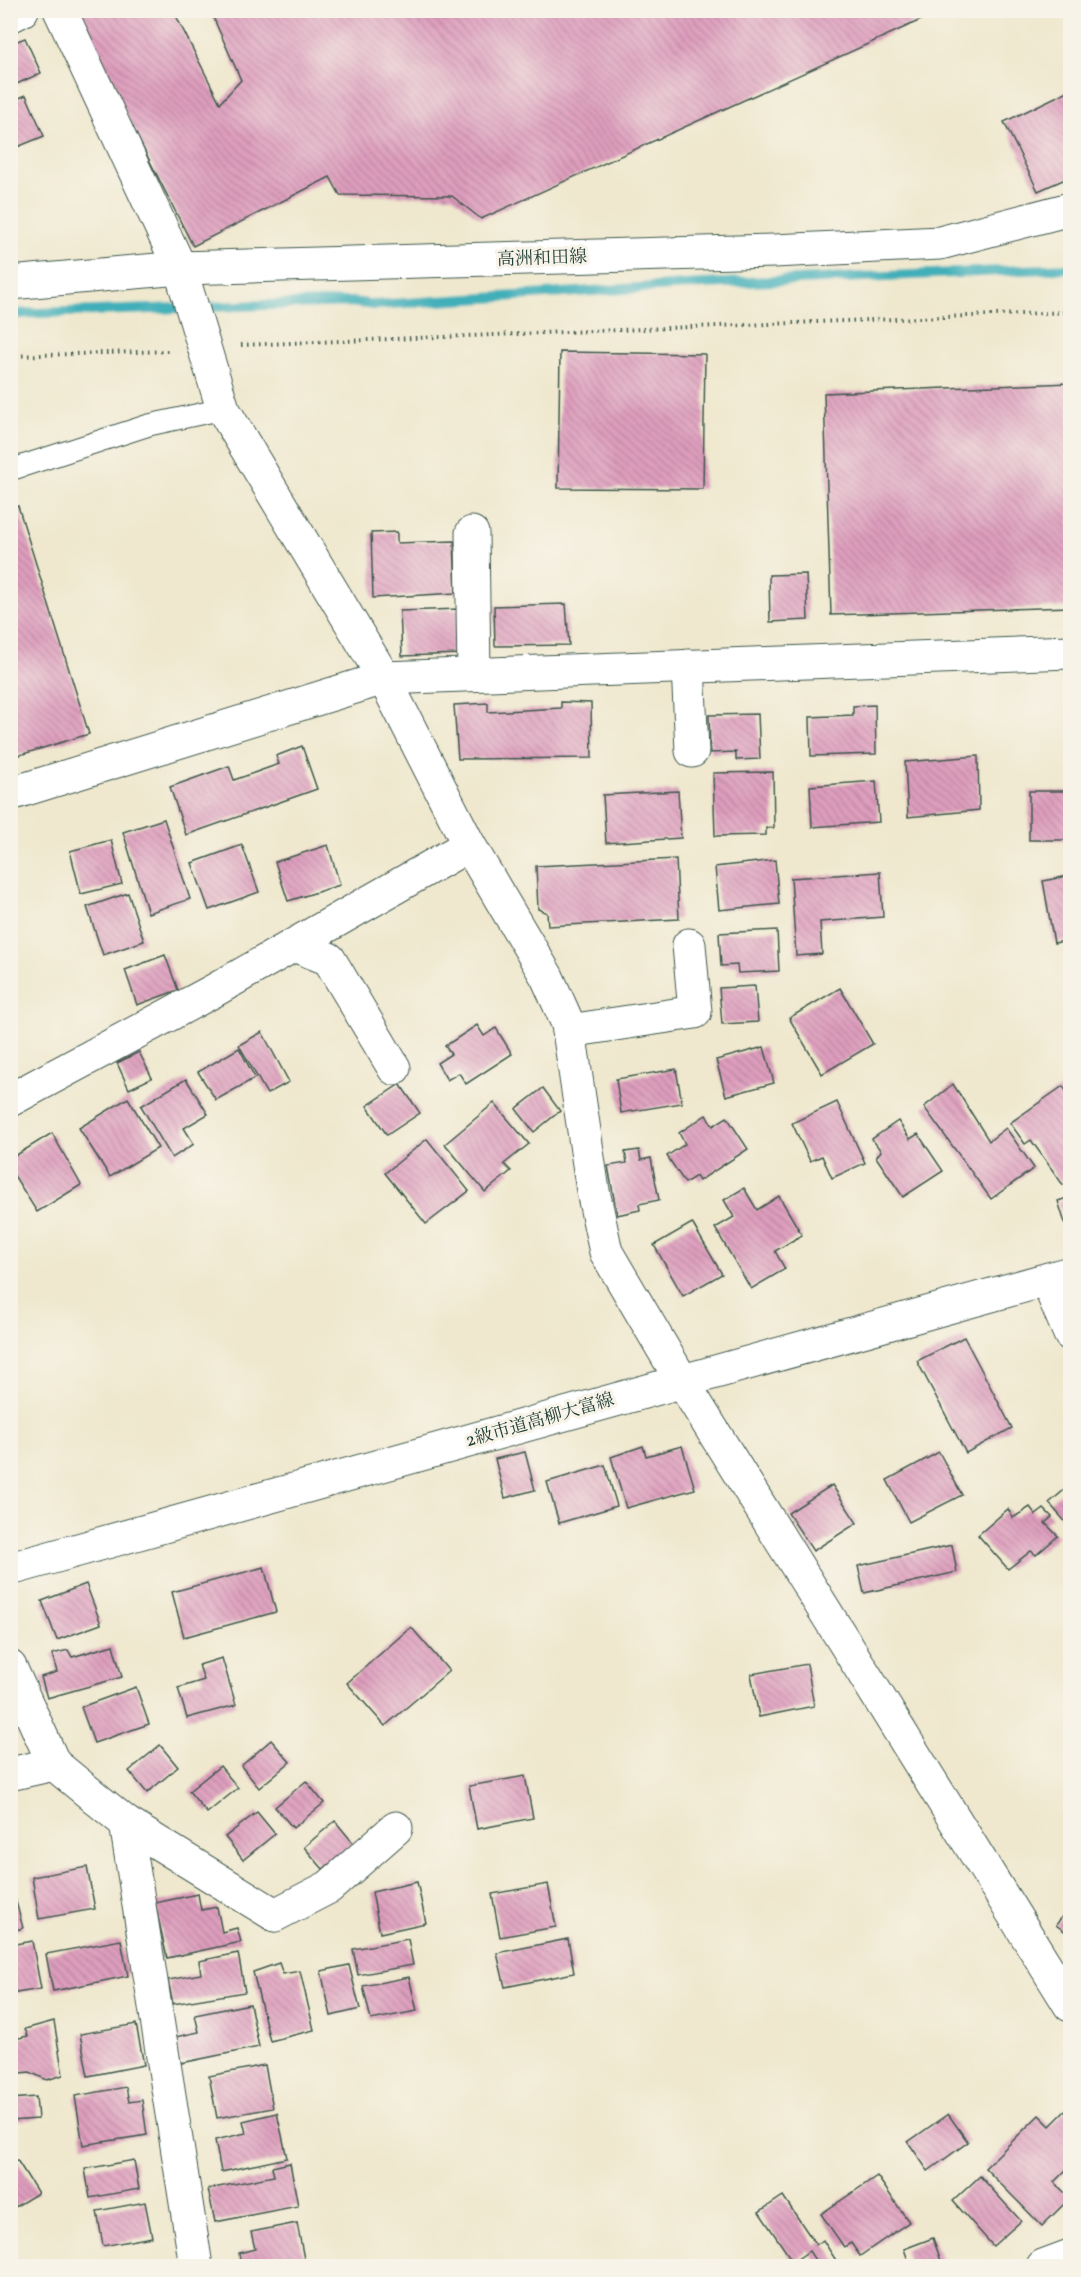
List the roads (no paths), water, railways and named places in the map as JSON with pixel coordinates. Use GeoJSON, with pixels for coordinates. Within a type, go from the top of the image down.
{"type":"FeatureCollection","features":[{"type":"Feature","properties":{"kind":"street"},"geometry":{"type":"LineString","coordinates":[[10,16],[22,10]]}},
{"type":"Feature","properties":{"kind":"street"},"geometry":{"type":"LineString","coordinates":[[60,10],[180,268],[223,409],[384,678],[469,845],[547,977],[569,1031],[593,1191],[606,1252],[682,1381],[1071,2005]]}},
{"type":"Feature","properties":{"kind":"street","name":"高洲和田線"},"geometry":{"type":"LineString","coordinates":[[10,283],[180,268],[774,251],[940,243],[1071,209]]}},
{"type":"Feature","properties":{"kind":"street"},"geometry":{"type":"LineString","coordinates":[[472,533],[474,674]]}},
{"type":"Feature","properties":{"kind":"street"},"geometry":{"type":"LineString","coordinates":[[10,794],[384,678],[1071,652]]}},
{"type":"Feature","properties":{"kind":"street"},"geometry":{"type":"LineString","coordinates":[[688,666],[692,752]]}},
{"type":"Feature","properties":{"kind":"street"},"geometry":{"type":"LineString","coordinates":[[10,1100],[294,945],[469,845]]}},
{"type":"Feature","properties":{"kind":"street"},"geometry":{"type":"LineString","coordinates":[[294,945],[329,959],[394,1068]]}},
{"type":"Feature","properties":{"kind":"street"},"geometry":{"type":"LineString","coordinates":[[569,1031],[695,1012],[689,945]]}},
{"type":"Feature","properties":{"kind":"street"},"geometry":{"type":"LineString","coordinates":[[1059,1277],[1071,1334]]}},
{"type":"Feature","properties":{"kind":"street","name":"2級市道高柳大富線"},"geometry":{"type":"LineString","coordinates":[[10,1569],[1059,1277]]}},
{"type":"Feature","properties":{"kind":"street"},"geometry":{"type":"LineString","coordinates":[[10,1667],[54,1764],[126,1823],[275,1915],[328,1887],[396,1828]]}},
{"type":"Feature","properties":{"kind":"street"},"geometry":{"type":"LineString","coordinates":[[10,1774],[54,1764]]}},
{"type":"Feature","properties":{"kind":"street"},"geometry":{"type":"LineString","coordinates":[[126,1823],[196,2266]]}},
{"type":"Feature","properties":{"kind":"street"},"geometry":{"type":"LineString","coordinates":[[1043,2266],[1071,2256]]}},
{"type":"Feature","properties":{"kind":"lane"},"geometry":{"type":"LineString","coordinates":[[10,470],[149,425],[223,409]]}},
{"type":"Feature","properties":{"kind":"waterway"},"geometry":{"type":"LineString","coordinates":[[10,314],[351,302],[375,305],[702,284],[1070,268]]}}]}
